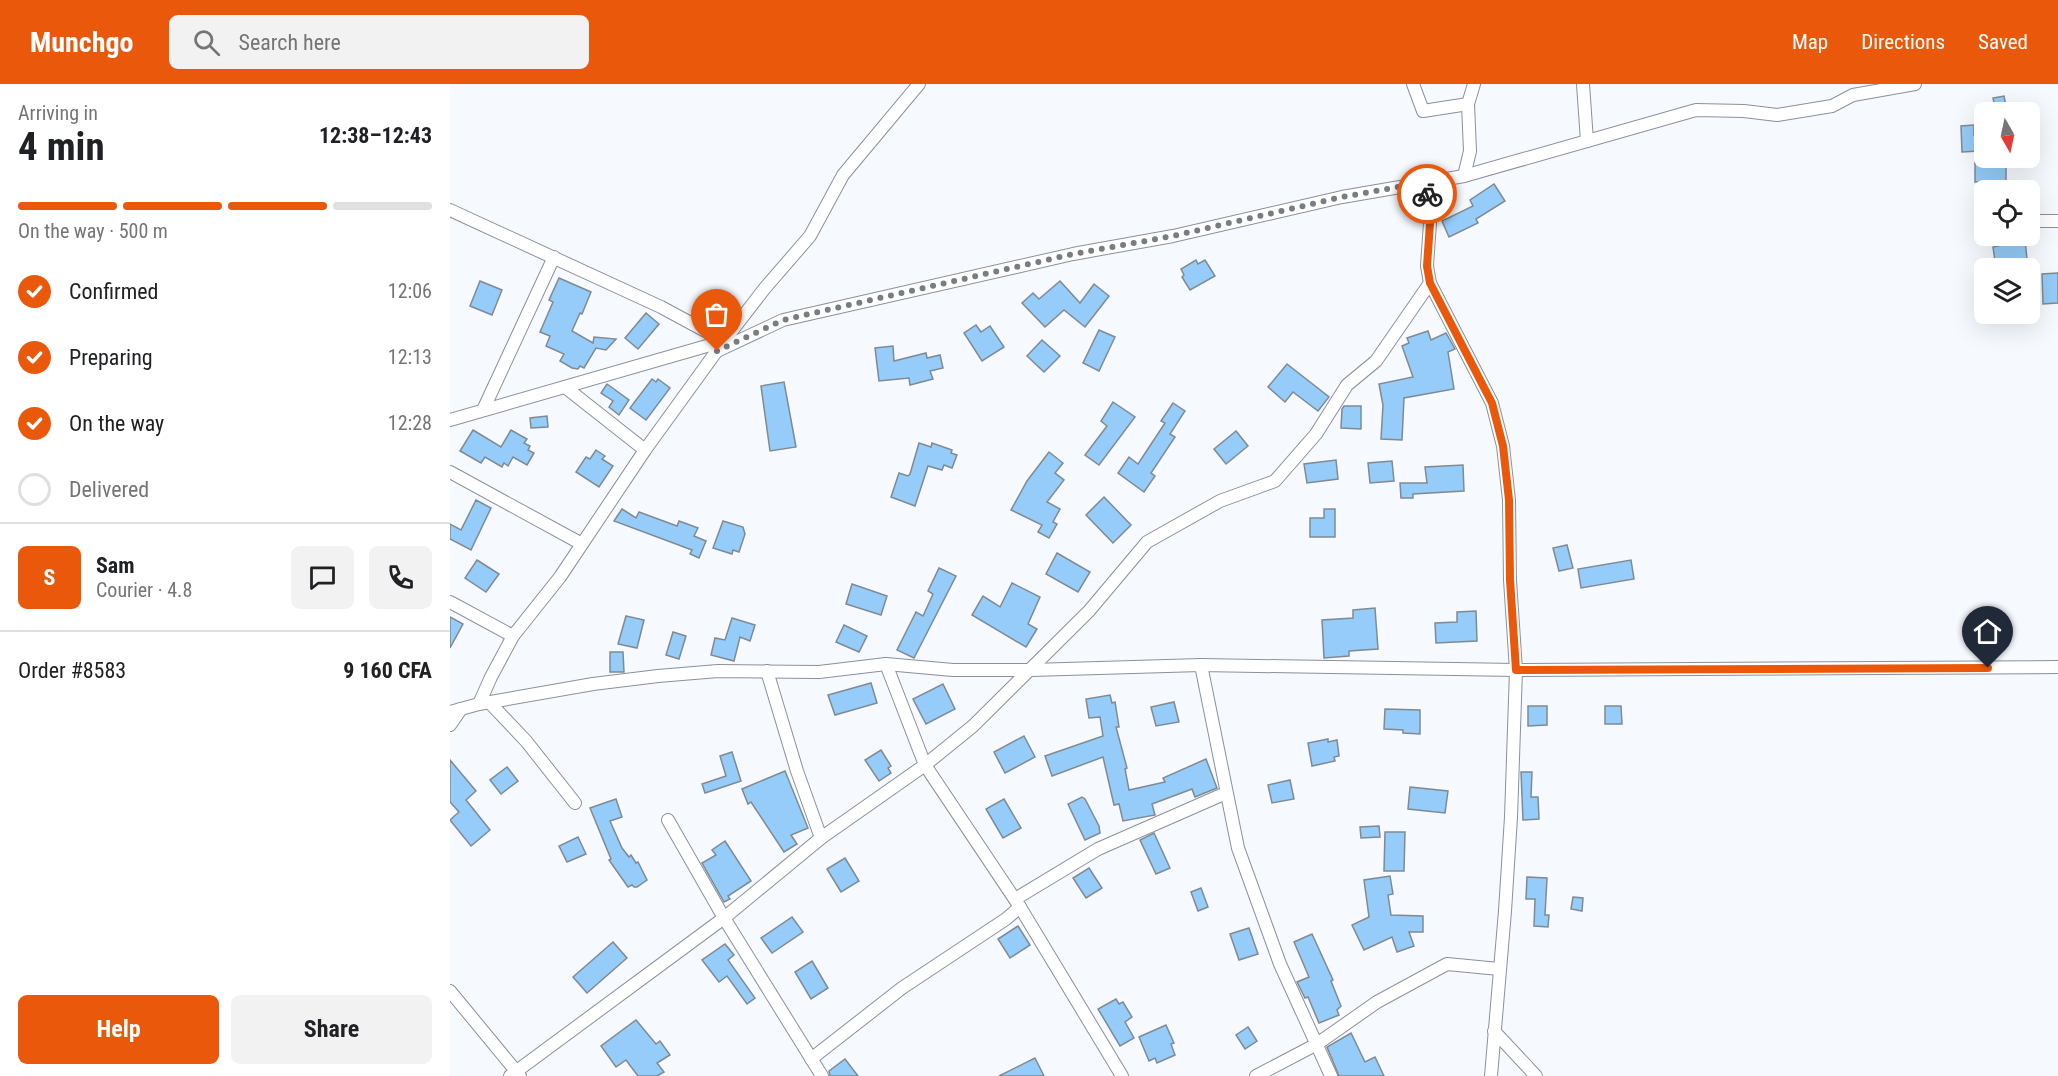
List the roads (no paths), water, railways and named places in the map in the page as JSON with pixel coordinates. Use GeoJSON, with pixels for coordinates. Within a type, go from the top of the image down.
{"type":"FeatureCollection","features":[{"type":"Feature","properties":{"kind":"street"},"geometry":{"type":"LineString","coordinates":[[484,703],[490,677],[513,636],[560,577],[645,450],[720,346],[765,288],[810,236],[843,176],[919,84]]}},
{"type":"Feature","properties":{"kind":"street"},"geometry":{"type":"LineString","coordinates":[[1413,84],[1424,111],[1468,104]]}},
{"type":"Feature","properties":{"kind":"street"},"geometry":{"type":"LineString","coordinates":[[1464,176],[1470,151],[1468,104],[1474,84]]}},
{"type":"Feature","properties":{"kind":"street"},"geometry":{"type":"LineString","coordinates":[[1583,84],[1587,141]]}},
{"type":"Feature","properties":{"kind":"street"},"geometry":{"type":"LineString","coordinates":[[450,420],[484,408],[720,346],[783,320],[1073,254],[1173,236],[1342,197],[1464,176],[1696,110],[1744,111],[1777,115],[1832,106],[1864,89],[1915,84]]}},
{"type":"Feature","properties":{"kind":"street"},"geometry":{"type":"LineString","coordinates":[[1426,182],[1430,223],[1427,266],[1430,283],[1492,403],[1503,446],[1509,500],[1510,580],[1516,670],[1511,817],[1491,1076]]}},
{"type":"Feature","properties":{"kind":"street"},"geometry":{"type":"LineString","coordinates":[[450,210],[661,307],[720,346]]}},
{"type":"Feature","properties":{"kind":"street"},"geometry":{"type":"LineString","coordinates":[[2040,221],[2058,221]]}},
{"type":"Feature","properties":{"kind":"street"},"geometry":{"type":"LineString","coordinates":[[484,408],[554,257]]}},
{"type":"Feature","properties":{"kind":"street"},"geometry":{"type":"LineString","coordinates":[[450,992],[515,1074],[724,918],[821,838],[925,765],[973,726],[1089,611],[1148,542],[1220,501],[1275,481],[1316,434],[1347,385],[1376,361],[1430,283]]}},
{"type":"Feature","properties":{"kind":"street"},"geometry":{"type":"LineString","coordinates":[[564,387],[645,450]]}},
{"type":"Feature","properties":{"kind":"street"},"geometry":{"type":"LineString","coordinates":[[450,472],[582,544]]}},
{"type":"Feature","properties":{"kind":"street"},"geometry":{"type":"LineString","coordinates":[[450,602],[513,636]]}},
{"type":"Feature","properties":{"kind":"street"},"geometry":{"type":"LineString","coordinates":[[885,664],[925,765],[1018,903],[1122,1076]]}},
{"type":"Feature","properties":{"kind":"street"},"geometry":{"type":"LineString","coordinates":[[450,725],[456,710],[593,684],[718,671],[819,672],[885,664],[952,670],[1202,665],[1516,670],[2058,667]]}},
{"type":"Feature","properties":{"kind":"street"},"geometry":{"type":"LineString","coordinates":[[1202,665],[1238,848],[1280,964],[1331,1076]]}},
{"type":"Feature","properties":{"kind":"street"},"geometry":{"type":"LineString","coordinates":[[767,671],[797,771],[821,838]]}},
{"type":"Feature","properties":{"kind":"street"},"geometry":{"type":"LineString","coordinates":[[484,703],[526,741],[575,803]]}},
{"type":"Feature","properties":{"kind":"street"},"geometry":{"type":"LineString","coordinates":[[811,1059],[902,988],[1006,920],[1018,903],[1098,849],[1226,793]]}},
{"type":"Feature","properties":{"kind":"street"},"geometry":{"type":"LineString","coordinates":[[668,820],[724,918],[822,1076]]}},
{"type":"Feature","properties":{"kind":"street"},"geometry":{"type":"LineString","coordinates":[[1256,1076],[1317,1044],[1377,1002],[1447,964],[1499,969]]}},
{"type":"Feature","properties":{"kind":"street"},"geometry":{"type":"LineString","coordinates":[[1494,1031],[1536,1076]]}}]}
